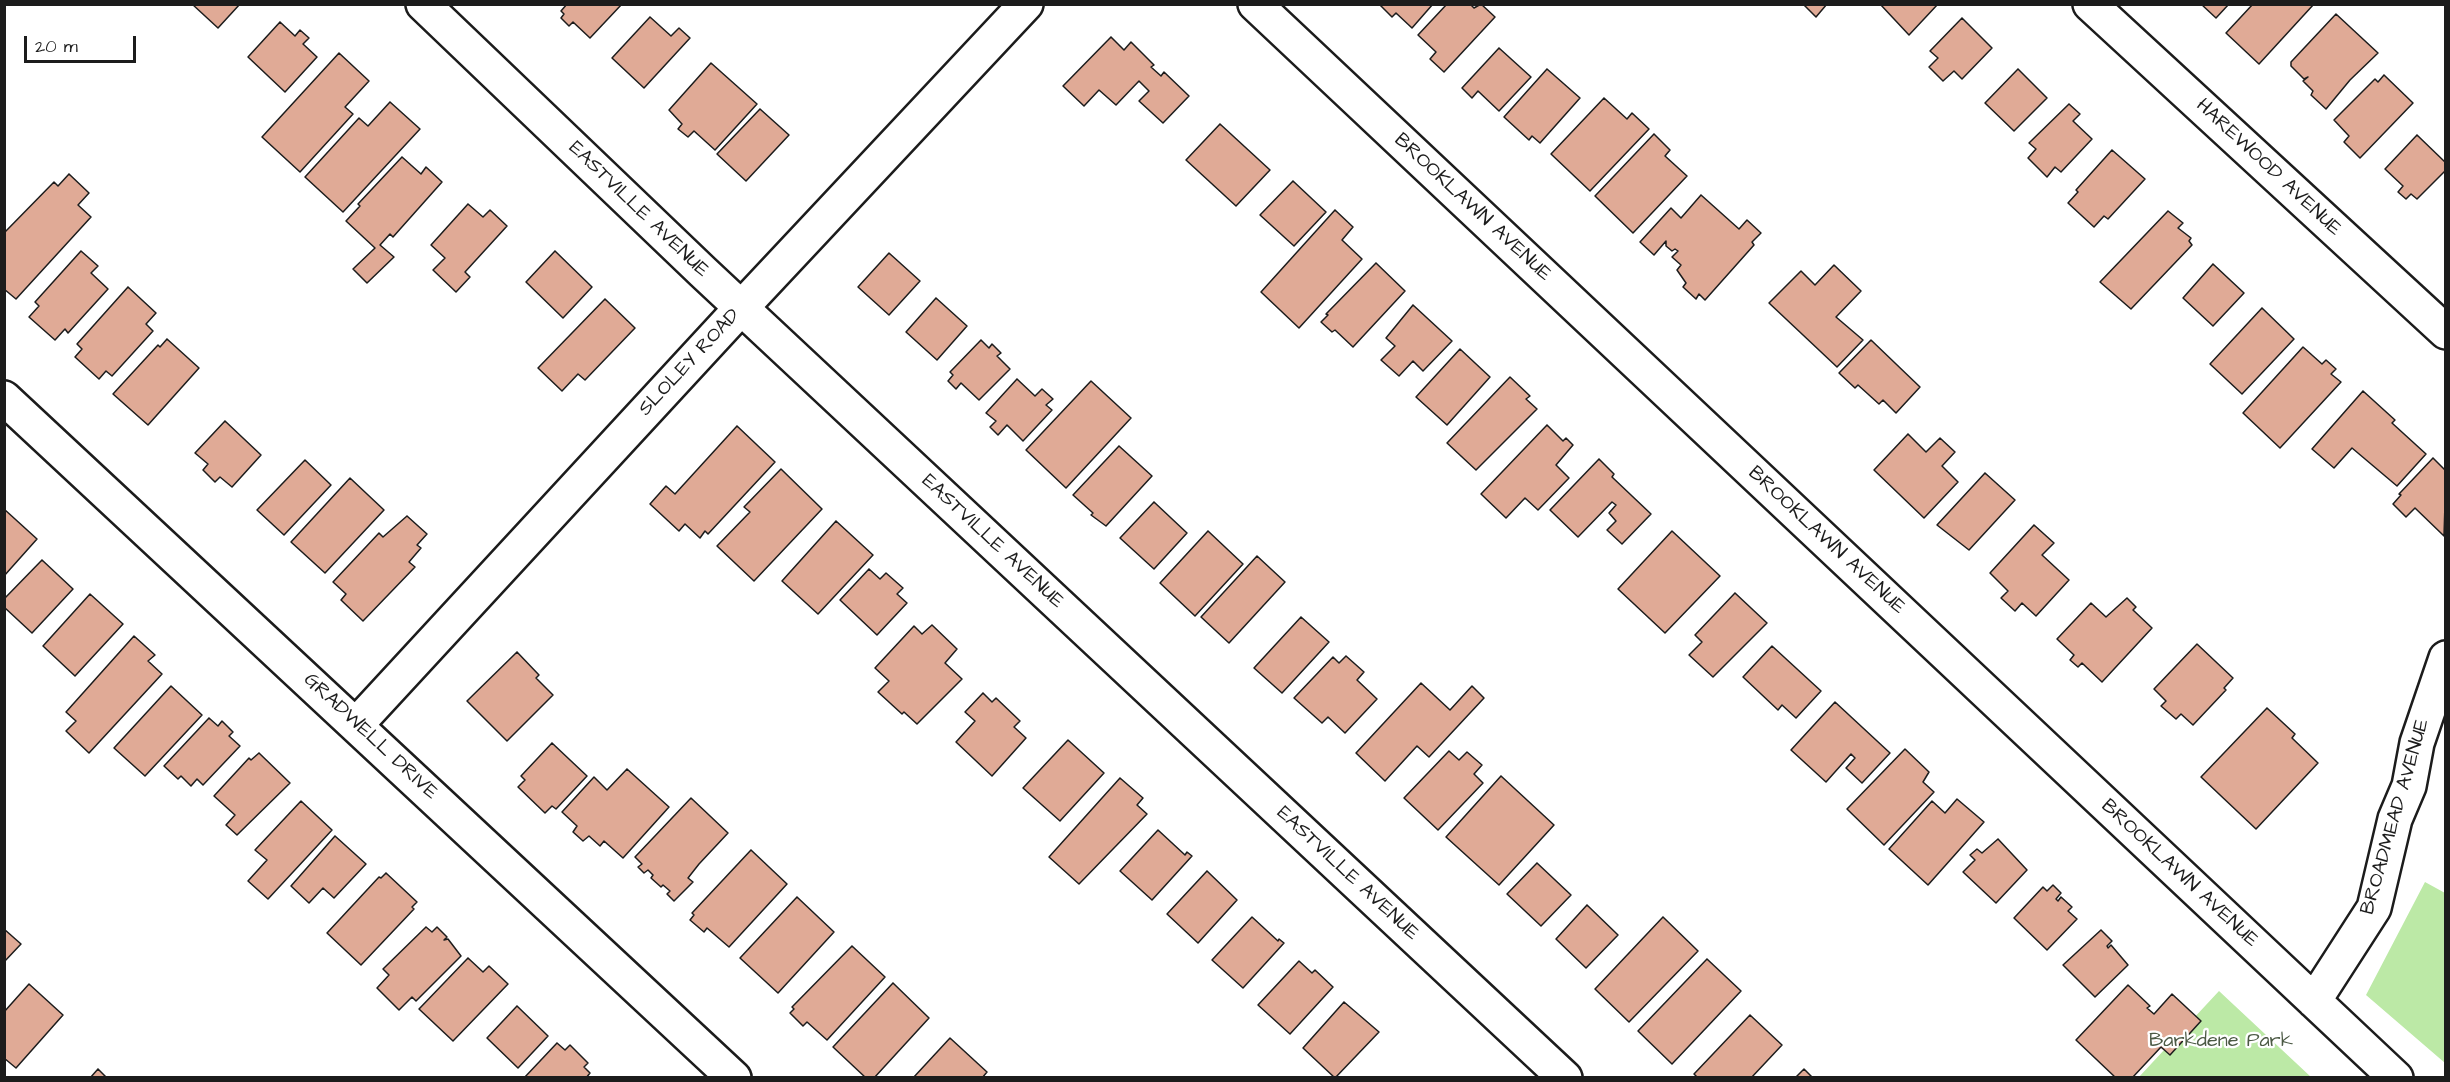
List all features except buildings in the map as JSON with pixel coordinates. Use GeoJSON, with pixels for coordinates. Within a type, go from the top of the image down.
{"type":"FeatureCollection","features":[{"type":"Feature","properties":{"kind":"street","name":"EASTVILLE AVENUE"},"geometry":{"type":"LineString","coordinates":[[423,4],[742,307],[1564,1077]]}},
{"type":"Feature","properties":{"kind":"street","name":"SLOLEY ROAD"},"geometry":{"type":"LineString","coordinates":[[357,724],[742,307],[1026,4]]}},
{"type":"Feature","properties":{"kind":"street","name":"BROOKLAWN AVENUE"},"geometry":{"type":"LineString","coordinates":[[1255,4],[2396,1077]]}},
{"type":"Feature","properties":{"kind":"street","name":"HAREWOOD AVENUE"},"geometry":{"type":"LineString","coordinates":[[2090,4],[2445,332]]}},
{"type":"Feature","properties":{"kind":"street","name":"GRADWELL DRIVE"},"geometry":{"type":"LineString","coordinates":[[4,398],[734,1077]]}},
{"type":"Feature","properties":{"kind":"street","name":"BROADMEAD AVENUE"},"geometry":{"type":"LineString","coordinates":[[2314,1001],[2373,908],[2395,819],[2409,786],[2417,743],[2445,658]]}},
{"type":"Feature","properties":{"kind":"green space"},"geometry":{"type":"Polygon","coordinates":[[[2425,882],[2445,893],[2445,1063],[2366,995],[2425,882]]]}},
{"type":"Feature","properties":{"kind":"green space","name":"Barkdene Park"},"geometry":{"type":"Polygon","coordinates":[[[2219,991],[2311,1077],[2138,1078],[2219,991]]]}}]}
